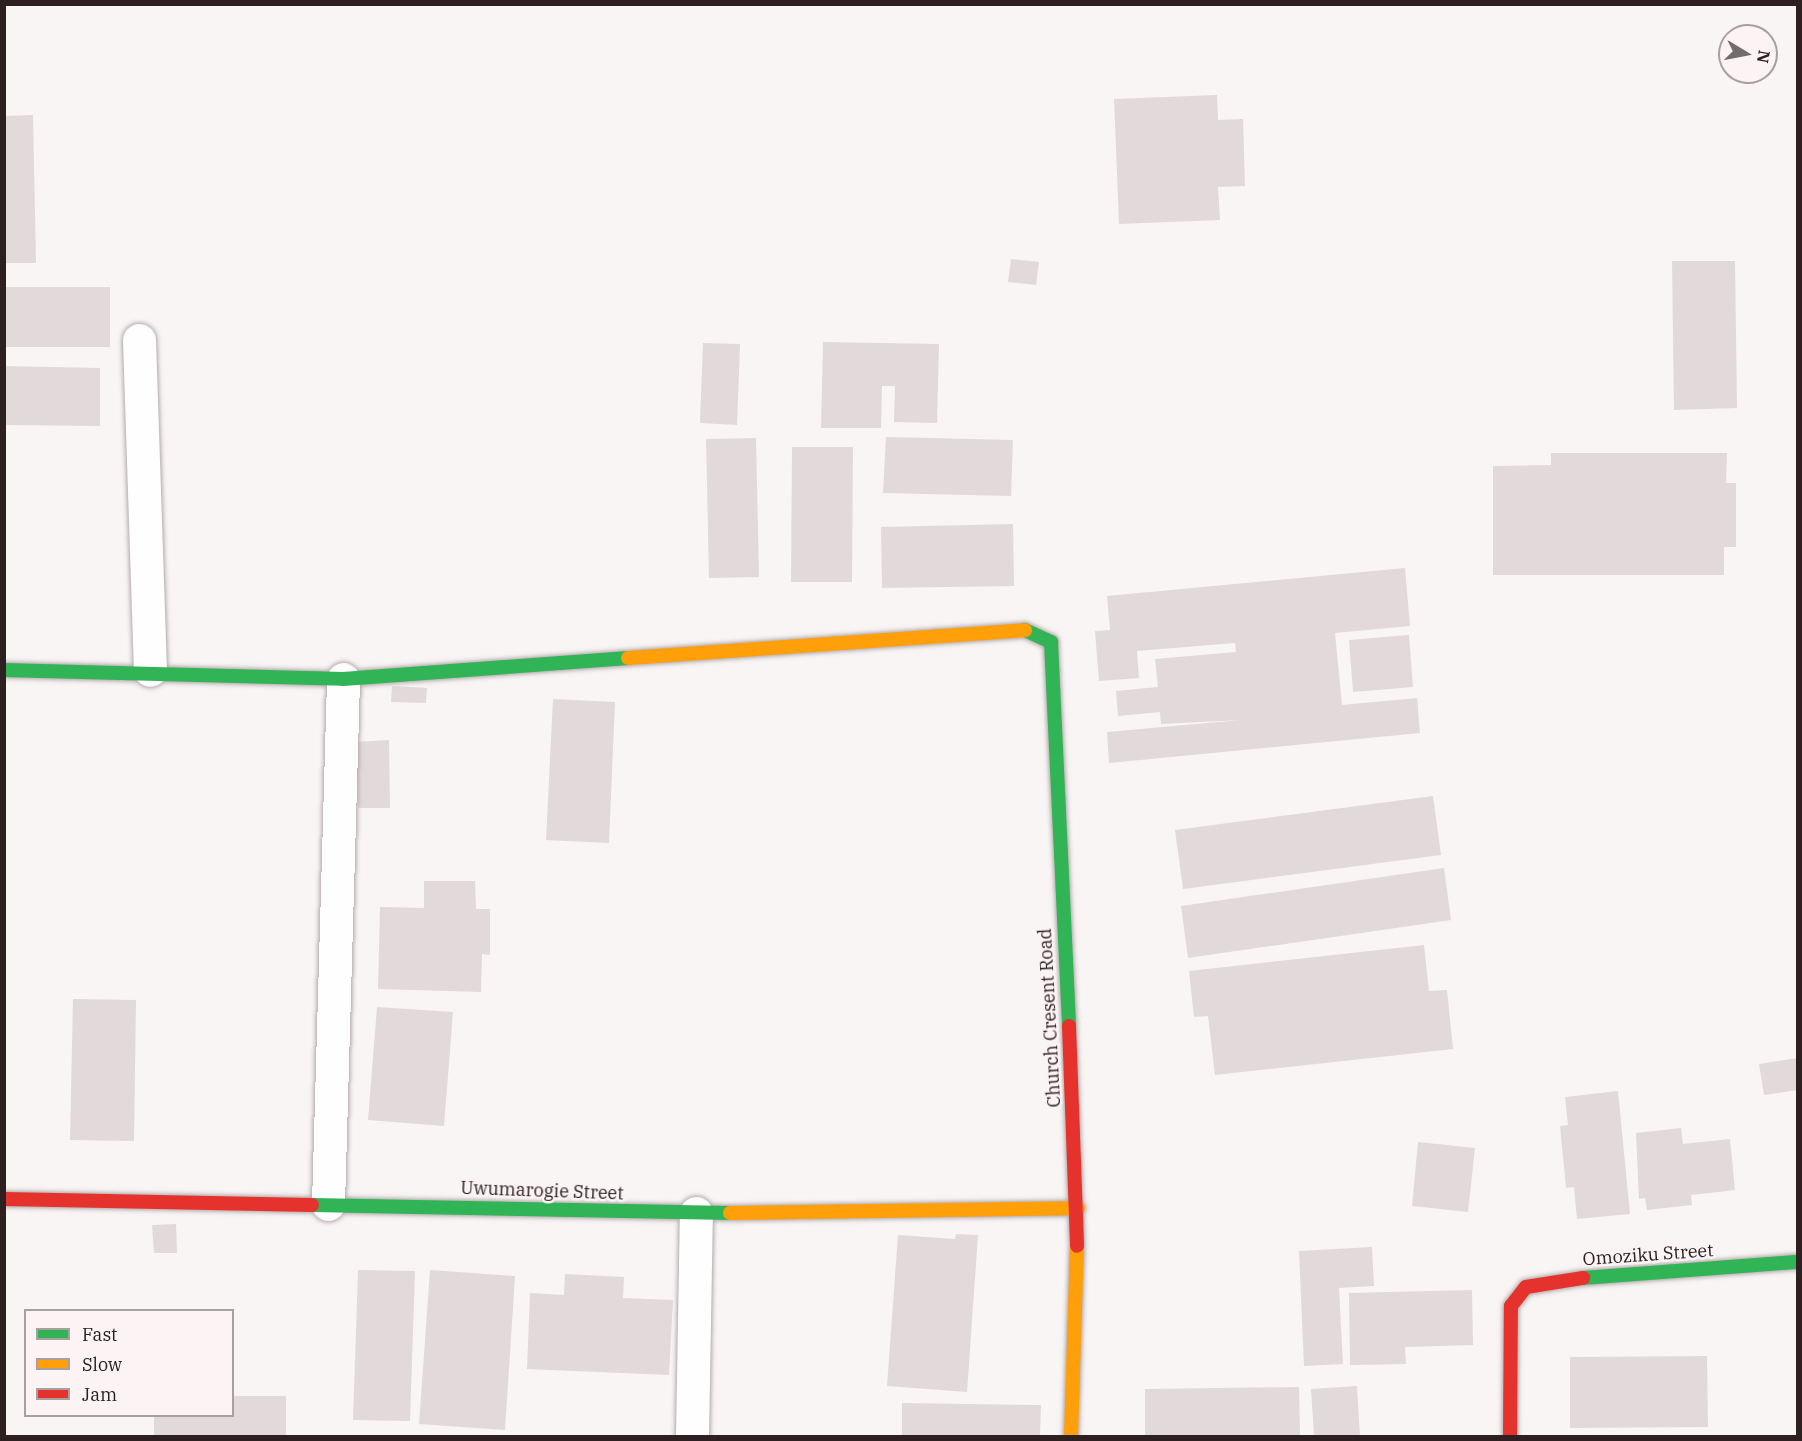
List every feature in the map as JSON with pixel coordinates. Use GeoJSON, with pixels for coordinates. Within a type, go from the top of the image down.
{"type":"FeatureCollection","features":[{"type":"Feature","properties":{"kind":"street"},"geometry":{"type":"LineString","coordinates":[[139,340],[150,670]]}},
{"type":"Feature","properties":{"kind":"street","name":"Church Cresent Road"},"geometry":{"type":"LineString","coordinates":[[343,679],[1011,628],[1033,629],[1051,642],[1078,1208],[1071,1437]]}},
{"type":"Feature","properties":{"kind":"street"},"geometry":{"type":"LineString","coordinates":[[4,669],[150,670],[343,679],[328,1204]]}},
{"type":"Feature","properties":{"kind":"street","name":"Uwumarogie Street"},"geometry":{"type":"LineString","coordinates":[[4,1199],[696,1213],[1078,1208]]}},
{"type":"Feature","properties":{"kind":"street"},"geometry":{"type":"LineString","coordinates":[[692,1437],[696,1213]]}},
{"type":"Feature","properties":{"kind":"street","name":"Omoziku Street"},"geometry":{"type":"LineString","coordinates":[[1510,1437],[1511,1306],[1526,1287],[1550,1280],[1797,1262]]}},
{"type":"Feature","properties":{"kind":"building"},"geometry":{"type":"Polygon","coordinates":[[[1217,95],[1218,120],[1243,119],[1245,186],[1218,187],[1220,220],[1119,224],[1114,99],[1217,95]]]}},
{"type":"Feature","properties":{"kind":"building"},"geometry":{"type":"Polygon","coordinates":[[[33,115],[36,263],[4,263],[4,116],[33,115]]]}},
{"type":"Feature","properties":{"kind":"building"},"geometry":{"type":"Polygon","coordinates":[[[1011,259],[1039,262],[1036,285],[1008,282],[1011,259]]]}},
{"type":"Feature","properties":{"kind":"building"},"geometry":{"type":"Polygon","coordinates":[[[1672,261],[1735,261],[1737,408],[1674,410],[1672,261]]]}},
{"type":"Feature","properties":{"kind":"building"},"geometry":{"type":"Polygon","coordinates":[[[4,287],[110,287],[110,347],[4,347],[4,287]]]}},
{"type":"Feature","properties":{"kind":"building"},"geometry":{"type":"Polygon","coordinates":[[[823,342],[939,344],[937,423],[894,422],[895,386],[882,386],[881,428],[821,428],[823,342]]]}},
{"type":"Feature","properties":{"kind":"building"},"geometry":{"type":"Polygon","coordinates":[[[703,343],[740,344],[737,425],[700,423],[703,343]]]}},
{"type":"Feature","properties":{"kind":"building"},"geometry":{"type":"Polygon","coordinates":[[[4,366],[100,368],[100,426],[4,425],[4,366]]]}},
{"type":"Feature","properties":{"kind":"building"},"geometry":{"type":"Polygon","coordinates":[[[886,437],[1013,440],[1011,496],[883,493],[886,437]]]}},
{"type":"Feature","properties":{"kind":"building"},"geometry":{"type":"Polygon","coordinates":[[[756,438],[759,577],[709,578],[706,439],[756,438]]]}},
{"type":"Feature","properties":{"kind":"building"},"geometry":{"type":"Polygon","coordinates":[[[792,447],[853,447],[852,582],[791,582],[792,447]]]}},
{"type":"Feature","properties":{"kind":"building"},"geometry":{"type":"Polygon","coordinates":[[[1551,453],[1727,453],[1726,483],[1736,483],[1736,547],[1724,547],[1724,575],[1493,575],[1493,466],[1551,465],[1551,453]]]}},
{"type":"Feature","properties":{"kind":"building"},"geometry":{"type":"Polygon","coordinates":[[[1013,524],[1014,586],[882,588],[881,527],[1013,524]]]}},
{"type":"Feature","properties":{"kind":"building"},"geometry":{"type":"Polygon","coordinates":[[[1405,568],[1410,626],[1335,633],[1342,705],[1417,698],[1420,733],[1109,763],[1107,732],[1241,720],[1161,724],[1160,712],[1118,716],[1116,691],[1158,687],[1155,659],[1236,652],[1235,643],[1137,651],[1139,678],[1099,681],[1095,631],[1110,630],[1107,596],[1405,568]]]}},
{"type":"Feature","properties":{"kind":"building"},"geometry":{"type":"Polygon","coordinates":[[[1409,635],[1413,687],[1353,692],[1349,640],[1409,635]]]}},
{"type":"Feature","properties":{"kind":"building"},"geometry":{"type":"Polygon","coordinates":[[[392,686],[427,688],[426,703],[391,702],[392,686]]]}},
{"type":"Feature","properties":{"kind":"building"},"geometry":{"type":"Polygon","coordinates":[[[553,699],[615,702],[609,843],[546,840],[553,699]]]}},
{"type":"Feature","properties":{"kind":"building"},"geometry":{"type":"Polygon","coordinates":[[[389,740],[390,808],[358,808],[356,742],[389,740]]]}},
{"type":"Feature","properties":{"kind":"building"},"geometry":{"type":"Polygon","coordinates":[[[1433,796],[1441,855],[1183,889],[1175,830],[1433,796]]]}},
{"type":"Feature","properties":{"kind":"building"},"geometry":{"type":"Polygon","coordinates":[[[1444,868],[1451,920],[1188,958],[1181,906],[1444,868]]]}},
{"type":"Feature","properties":{"kind":"building"},"geometry":{"type":"Polygon","coordinates":[[[424,881],[475,881],[476,909],[490,909],[490,955],[482,954],[481,992],[378,989],[380,907],[424,908],[424,881]]]}},
{"type":"Feature","properties":{"kind":"building"},"geometry":{"type":"Polygon","coordinates":[[[1424,945],[1429,991],[1447,990],[1453,1049],[1215,1075],[1208,1016],[1194,1017],[1189,971],[1424,945]]]}},
{"type":"Feature","properties":{"kind":"building"},"geometry":{"type":"Polygon","coordinates":[[[73,999],[136,1000],[134,1141],[70,1140],[73,999]]]}},
{"type":"Feature","properties":{"kind":"building"},"geometry":{"type":"Polygon","coordinates":[[[377,1007],[453,1012],[444,1126],[368,1120],[377,1007]]]}},
{"type":"Feature","properties":{"kind":"building"},"geometry":{"type":"Polygon","coordinates":[[[1798,1058],[1798,1090],[1764,1095],[1759,1064],[1798,1058]]]}},
{"type":"Feature","properties":{"kind":"building"},"geometry":{"type":"Polygon","coordinates":[[[1618,1091],[1630,1214],[1577,1219],[1574,1187],[1566,1188],[1560,1126],[1568,1125],[1565,1097],[1618,1091]]]}},
{"type":"Feature","properties":{"kind":"building"},"geometry":{"type":"Polygon","coordinates":[[[1681,1128],[1683,1144],[1730,1139],[1735,1190],[1691,1195],[1692,1205],[1647,1210],[1645,1198],[1639,1199],[1636,1133],[1681,1128]]]}},
{"type":"Feature","properties":{"kind":"building"},"geometry":{"type":"Polygon","coordinates":[[[1418,1142],[1475,1148],[1468,1212],[1412,1206],[1418,1142]]]}},
{"type":"Feature","properties":{"kind":"building"},"geometry":{"type":"Polygon","coordinates":[[[176,1224],[177,1253],[154,1253],[152,1225],[176,1224]]]}},
{"type":"Feature","properties":{"kind":"building"},"geometry":{"type":"Polygon","coordinates":[[[956,1234],[978,1235],[967,1392],[887,1386],[898,1235],[955,1239],[956,1234]]]}},
{"type":"Feature","properties":{"kind":"building"},"geometry":{"type":"Polygon","coordinates":[[[1372,1247],[1374,1286],[1339,1288],[1343,1364],[1304,1366],[1299,1251],[1372,1247]]]}},
{"type":"Feature","properties":{"kind":"building"},"geometry":{"type":"Polygon","coordinates":[[[358,1270],[415,1271],[410,1421],[353,1420],[358,1270]]]}},
{"type":"Feature","properties":{"kind":"building"},"geometry":{"type":"Polygon","coordinates":[[[430,1270],[515,1276],[505,1430],[419,1424],[430,1270]]]}},
{"type":"Feature","properties":{"kind":"building"},"geometry":{"type":"Polygon","coordinates":[[[565,1274],[624,1277],[623,1298],[673,1300],[669,1375],[527,1369],[530,1293],[564,1295],[565,1274]]]}},
{"type":"Feature","properties":{"kind":"building"},"geometry":{"type":"Polygon","coordinates":[[[1472,1290],[1473,1345],[1405,1347],[1406,1364],[1350,1365],[1349,1293],[1472,1290]]]}},
{"type":"Feature","properties":{"kind":"building"},"geometry":{"type":"Polygon","coordinates":[[[1707,1356],[1708,1427],[1570,1428],[1570,1357],[1707,1356]]]}},
{"type":"Feature","properties":{"kind":"building"},"geometry":{"type":"Polygon","coordinates":[[[1357,1386],[1360,1436],[1314,1436],[1311,1389],[1357,1386]]]}},
{"type":"Feature","properties":{"kind":"building"},"geometry":{"type":"Polygon","coordinates":[[[1299,1387],[1300,1436],[1145,1436],[1145,1389],[1299,1387]]]}},
{"type":"Feature","properties":{"kind":"building"},"geometry":{"type":"Polygon","coordinates":[[[234,1396],[286,1396],[286,1436],[154,1436],[154,1417],[234,1417],[234,1396]]]}},
{"type":"Feature","properties":{"kind":"building"},"geometry":{"type":"Polygon","coordinates":[[[902,1403],[1041,1405],[1040,1436],[902,1436],[902,1403]]]}},
{"type":"Feature","properties":{"kind":"traffic: fast"},"geometry":{"type":"LineString","coordinates":[[1025,630],[1051,642],[1069,1026]]}},
{"type":"Feature","properties":{"kind":"traffic: fast"},"geometry":{"type":"LineString","coordinates":[[4,670],[343,679],[628,658]]}},
{"type":"Feature","properties":{"kind":"traffic: fast"},"geometry":{"type":"LineString","coordinates":[[312,1205],[730,1213]]}},
{"type":"Feature","properties":{"kind":"traffic: fast"},"geometry":{"type":"LineString","coordinates":[[1583,1278],[1798,1262]]}},
{"type":"Feature","properties":{"kind":"traffic: slow"},"geometry":{"type":"LineString","coordinates":[[628,658],[1025,630]]}},
{"type":"Feature","properties":{"kind":"traffic: slow"},"geometry":{"type":"LineString","coordinates":[[730,1213],[1078,1208]]}},
{"type":"Feature","properties":{"kind":"traffic: slow"},"geometry":{"type":"LineString","coordinates":[[1071,1436],[1077,1246]]}},
{"type":"Feature","properties":{"kind":"traffic: jam"},"geometry":{"type":"LineString","coordinates":[[1069,1026],[1077,1246]]}},
{"type":"Feature","properties":{"kind":"traffic: jam"},"geometry":{"type":"LineString","coordinates":[[4,1199],[312,1205]]}},
{"type":"Feature","properties":{"kind":"traffic: jam"},"geometry":{"type":"LineString","coordinates":[[1510,1436],[1511,1306],[1526,1287],[1583,1278]]}}]}
